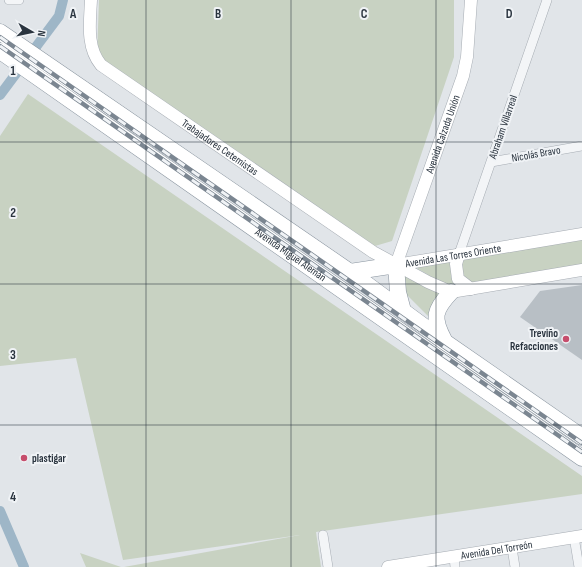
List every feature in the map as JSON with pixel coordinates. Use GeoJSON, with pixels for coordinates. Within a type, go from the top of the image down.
{"type":"FeatureCollection","features":[{"type":"Feature","properties":{"kind":"highway","name":"Avenida Miguel Alemán"},"geometry":{"type":"LineString","coordinates":[[0,32],[43,72],[582,458]]}},
{"type":"Feature","properties":{"kind":"highway","name":"Avenida Miguel Alemán"},"geometry":{"type":"LineString","coordinates":[[0,51],[43,72],[350,272],[445,342],[582,437]]}},
{"type":"Feature","properties":{"kind":"highway"},"geometry":{"type":"LineString","coordinates":[[350,272],[396,265],[398,292],[403,311]]}},
{"type":"Feature","properties":{"kind":"highway"},"geometry":{"type":"LineString","coordinates":[[445,342],[439,331],[436,315],[440,303],[451,292]]}},
{"type":"Feature","properties":{"kind":"street"},"geometry":{"type":"LineString","coordinates":[[9,0],[18,0]]}},
{"type":"Feature","properties":{"kind":"street","name":"Trabajadores Cetemistas"},"geometry":{"type":"LineString","coordinates":[[91,0],[91,46],[93,54],[101,65],[373,252],[396,265]]}},
{"type":"Feature","properties":{"kind":"street","name":"Avenida Calzada Unión"},"geometry":{"type":"LineString","coordinates":[[396,265],[463,76],[468,50],[470,0]]}},
{"type":"Feature","properties":{"kind":"street","name":"Abraham Villarreal"},"geometry":{"type":"LineString","coordinates":[[459,254],[547,0]]}},
{"type":"Feature","properties":{"kind":"street","name":"Nicolás Bravo"},"geometry":{"type":"LineString","coordinates":[[491,162],[582,146]]}},
{"type":"Feature","properties":{"kind":"street","name":"Avenida Las Torres Oriente"},"geometry":{"type":"LineString","coordinates":[[396,265],[582,234]]}},
{"type":"Feature","properties":{"kind":"street"},"geometry":{"type":"LineString","coordinates":[[459,254],[456,264],[458,279],[471,289]]}},
{"type":"Feature","properties":{"kind":"street","name":"Avenida Las Torres Oriente"},"geometry":{"type":"LineString","coordinates":[[396,265],[451,292]]}},
{"type":"Feature","properties":{"kind":"street"},"geometry":{"type":"LineString","coordinates":[[451,292],[582,270]]}},
{"type":"Feature","properties":{"kind":"street"},"geometry":{"type":"LineString","coordinates":[[323,535],[328,567]]}},
{"type":"Feature","properties":{"kind":"street"},"geometry":{"type":"LineString","coordinates":[[578,536],[580,567]]}},
{"type":"Feature","properties":{"kind":"street","name":"Avenida Del Torreón"},"geometry":{"type":"LineString","coordinates":[[388,567],[455,562],[512,548],[578,536]]}},
{"type":"Feature","properties":{"kind":"street"},"geometry":{"type":"LineString","coordinates":[[512,548],[515,567]]}},
{"type":"Feature","properties":{"kind":"green space"},"geometry":{"type":"Polygon","coordinates":[[[99,0],[454,0],[454,57],[392,241],[375,246],[97,55],[99,0]]]}},
{"type":"Feature","properties":{"kind":"green space"},"geometry":{"type":"Polygon","coordinates":[[[28,94],[582,476],[582,494],[316,532],[321,567],[124,567],[300,535],[123,560],[76,358],[0,366],[0,136],[28,94]]]}},
{"type":"Feature","properties":{"kind":"green space"},"geometry":{"type":"Polygon","coordinates":[[[582,238],[582,266],[469,285],[460,269],[464,258],[582,238]]]}},
{"type":"Feature","properties":{"kind":"green space"},"geometry":{"type":"Polygon","coordinates":[[[452,261],[451,277],[458,287],[450,288],[415,267],[452,261]]]}},
{"type":"Feature","properties":{"kind":"green space"},"geometry":{"type":"Polygon","coordinates":[[[401,271],[442,293],[435,299],[431,319],[406,294],[401,271]]]}},
{"type":"Feature","properties":{"kind":"green space"},"geometry":{"type":"Polygon","coordinates":[[[80,553],[121,567],[86,567],[80,553]]]}},
{"type":"Feature","properties":{"kind":"building","name":"Treviño Refacciones"},"geometry":{"type":"Polygon","coordinates":[[[582,285],[582,360],[520,317],[540,291],[582,285]]]}},
{"type":"Feature","properties":{"kind":"waterway"},"geometry":{"type":"LineString","coordinates":[[0,95],[59,16],[63,0]]}},
{"type":"Feature","properties":{"kind":"waterway"},"geometry":{"type":"LineString","coordinates":[[0,511],[24,567]]}},
{"type":"Feature","properties":{"kind":"railway"},"geometry":{"type":"LineString","coordinates":[[0,37],[582,443]]}},
{"type":"Feature","properties":{"kind":"railway"},"geometry":{"type":"LineString","coordinates":[[0,46],[582,452]]}},
{"type":"Feature","properties":{"kind":"place","name":"Treviño Refacciones"},"geometry":{"type":"Point","coordinates":[566,339]}},
{"type":"Feature","properties":{"kind":"place","name":"plastigar"},"geometry":{"type":"Point","coordinates":[24,458]}}]}
